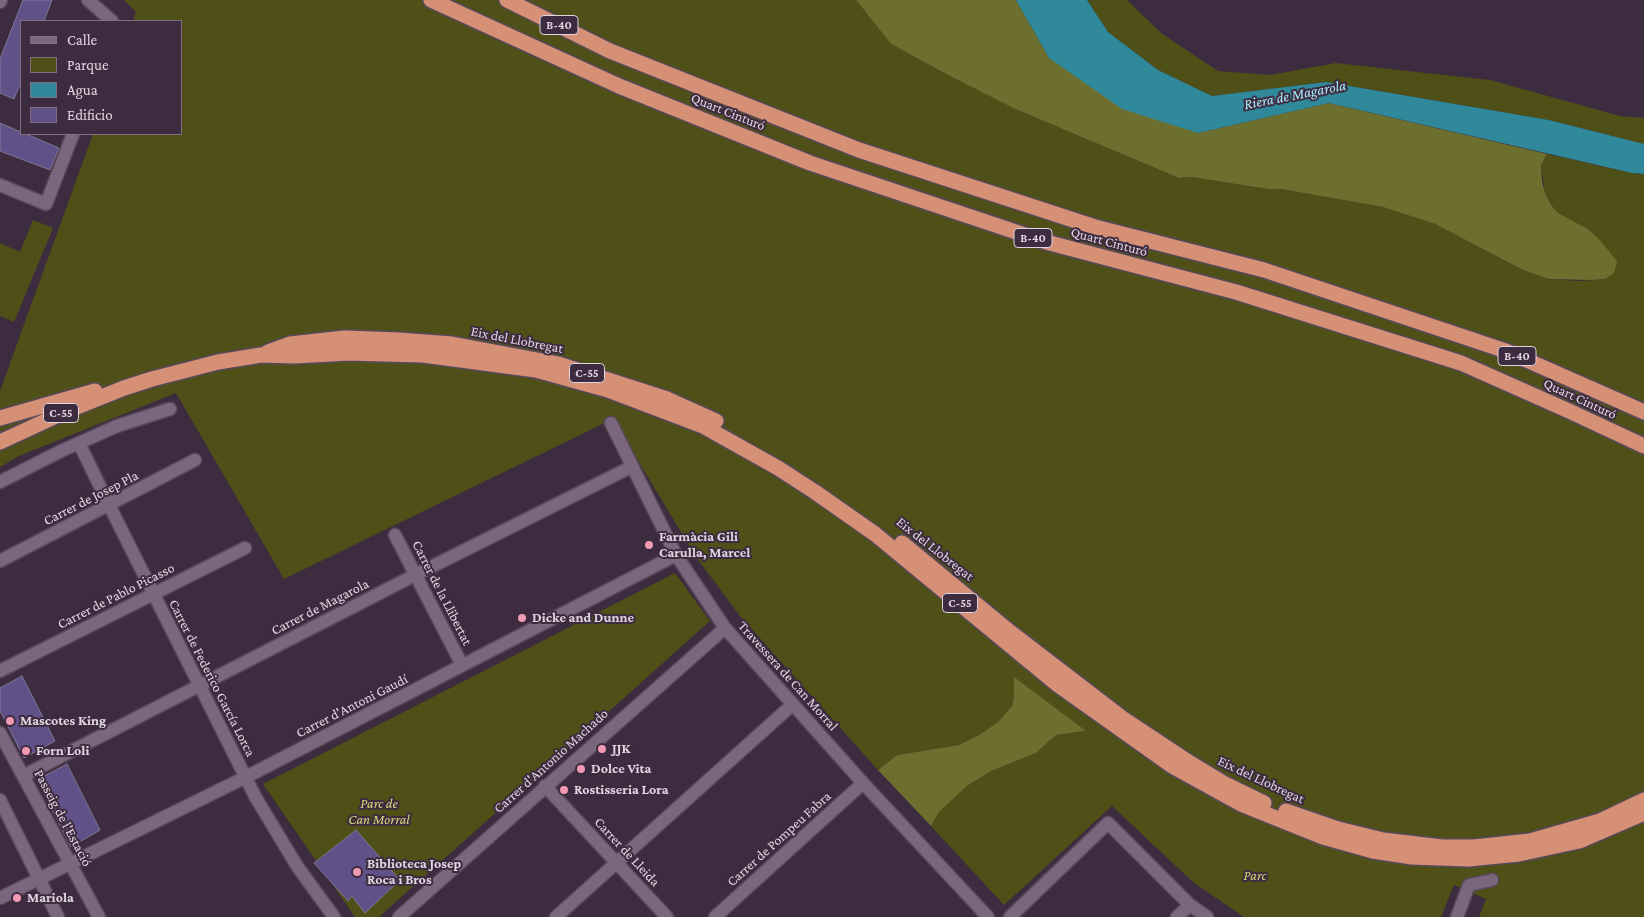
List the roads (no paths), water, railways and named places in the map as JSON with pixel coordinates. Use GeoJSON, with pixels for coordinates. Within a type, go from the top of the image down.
{"type":"FeatureCollection","features":[{"type":"Feature","properties":{"kind":"highway","name":"Quart Cinturó"},"geometry":{"type":"LineString","coordinates":[[431,0],[619,86],[810,163],[1046,242],[1236,292],[1461,363],[1644,446]]}},
{"type":"Feature","properties":{"kind":"highway","name":"Quart Cinturó"},"geometry":{"type":"LineString","coordinates":[[507,0],[610,51],[859,150],[1095,227],[1264,270],[1506,351],[1644,412]]}},
{"type":"Feature","properties":{"kind":"highway","name":"Eix del Llobregat"},"geometry":{"type":"LineString","coordinates":[[261,355],[290,344],[346,338],[452,344],[558,364],[667,399],[716,422],[776,455],[832,490],[899,541],[1010,632],[1122,718],[1190,764],[1259,801],[1299,816],[1383,840],[1442,847],[1474,847],[1538,839],[1600,821],[1644,800]]}},
{"type":"Feature","properties":{"kind":"highway","name":"Eix del Llobregat"},"geometry":{"type":"LineString","coordinates":[[0,442],[25,429],[152,378],[218,362],[261,355],[295,356],[348,353],[423,355],[536,370],[608,390],[703,426],[778,468],[875,534],[1058,685],[1172,766],[1241,804],[1322,837],[1373,850],[1412,857],[1468,859],[1519,854],[1579,841],[1644,813]]}},
{"type":"Feature","properties":{"kind":"highway"},"geometry":{"type":"LineString","coordinates":[[0,418],[89,392],[124,388]]}},
{"type":"Feature","properties":{"kind":"street"},"geometry":{"type":"LineString","coordinates":[[88,0],[111,20]]}},
{"type":"Feature","properties":{"kind":"street"},"geometry":{"type":"LineString","coordinates":[[0,185],[46,204],[73,135]]}},
{"type":"Feature","properties":{"kind":"street"},"geometry":{"type":"LineString","coordinates":[[0,482],[117,426],[170,409]]}},
{"type":"Feature","properties":{"kind":"street","name":"Travessera de Can Morral"},"geometry":{"type":"LineString","coordinates":[[611,424],[676,556],[725,628],[792,705],[988,917]]}},
{"type":"Feature","properties":{"kind":"street","name":"Carrer de Federico García Lorca"},"geometry":{"type":"LineString","coordinates":[[79,443],[256,798],[297,866],[334,917]]}},
{"type":"Feature","properties":{"kind":"street","name":"Carrer de Josep Pla"},"geometry":{"type":"LineString","coordinates":[[0,561],[195,460]]}},
{"type":"Feature","properties":{"kind":"street","name":"Carrer de Magarola"},"geometry":{"type":"LineString","coordinates":[[23,776],[417,574],[631,467]]}},
{"type":"Feature","properties":{"kind":"street","name":"Carrer de la Llibertat"},"geometry":{"type":"LineString","coordinates":[[395,534],[462,665]]}},
{"type":"Feature","properties":{"kind":"street","name":"Carrer de Pablo Picasso"},"geometry":{"type":"LineString","coordinates":[[0,671],[245,548]]}},
{"type":"Feature","properties":{"kind":"street","name":"Carrer d'Antoni Gaudí"},"geometry":{"type":"LineString","coordinates":[[0,898],[246,777],[676,556]]}},
{"type":"Feature","properties":{"kind":"street","name":"Carrer d'Antonio Machado"},"geometry":{"type":"LineString","coordinates":[[399,917],[725,628]]}},
{"type":"Feature","properties":{"kind":"street"},"geometry":{"type":"LineString","coordinates":[[556,917],[792,705]]}},
{"type":"Feature","properties":{"kind":"street","name":"Passeig de l'Estació"},"geometry":{"type":"LineString","coordinates":[[0,732],[99,917]]}},
{"type":"Feature","properties":{"kind":"street","name":"Carrer de Pompeu Fabra"},"geometry":{"type":"LineString","coordinates":[[715,917],[863,783]]}},
{"type":"Feature","properties":{"kind":"street","name":"Carrer de Lleida"},"geometry":{"type":"LineString","coordinates":[[545,786],[667,917]]}},
{"type":"Feature","properties":{"kind":"street"},"geometry":{"type":"LineString","coordinates":[[0,800],[4,817],[40,879],[58,917]]}},
{"type":"Feature","properties":{"kind":"street"},"geometry":{"type":"LineString","coordinates":[[1010,917],[1108,823],[1190,905],[1207,917]]}},
{"type":"Feature","properties":{"kind":"street"},"geometry":{"type":"LineString","coordinates":[[1457,917],[1469,885],[1492,880]]}},
{"type":"Feature","properties":{"kind":"street"},"geometry":{"type":"LineString","coordinates":[[1177,917],[1190,905]]}},
{"type":"Feature","properties":{"kind":"water","name":"Riera de Magarola"},"geometry":{"type":"Polygon","coordinates":[[[1016,0],[1087,0],[1108,32],[1158,70],[1212,96],[1326,82],[1549,120],[1644,144],[1644,174],[1632,173],[1329,103],[1198,133],[1122,109],[1049,58],[1016,0]]]}},
{"type":"Feature","properties":{"kind":"place","name":"Farmàcia Gili Carulla, Marcel"},"geometry":{"type":"Point","coordinates":[649,545]}},
{"type":"Feature","properties":{"kind":"place","name":"Dicke and Dunne"},"geometry":{"type":"Point","coordinates":[522,618]}},
{"type":"Feature","properties":{"kind":"place","name":"Mascotes King"},"geometry":{"type":"Point","coordinates":[10,721]}},
{"type":"Feature","properties":{"kind":"place","name":"JJK"},"geometry":{"type":"Point","coordinates":[602,749]}},
{"type":"Feature","properties":{"kind":"place","name":"Forn Loli"},"geometry":{"type":"Point","coordinates":[26,751]}},
{"type":"Feature","properties":{"kind":"place","name":"Dolce Vita"},"geometry":{"type":"Point","coordinates":[581,769]}},
{"type":"Feature","properties":{"kind":"place","name":"Rostisseria Lora"},"geometry":{"type":"Point","coordinates":[564,790]}},
{"type":"Feature","properties":{"kind":"place","name":"Biblioteca Josep Roca i Bros"},"geometry":{"type":"Point","coordinates":[357,872]}},
{"type":"Feature","properties":{"kind":"place","name":"Mariola"},"geometry":{"type":"Point","coordinates":[17,898]}},
{"type":"Feature","properties":{"kind":"park label","name":"Parc de Can Morral"},"geometry":{"type":"Point","coordinates":[379,812]}},
{"type":"Feature","properties":{"kind":"park label","name":"Parc"},"geometry":{"type":"Point","coordinates":[1255,876]}}]}
